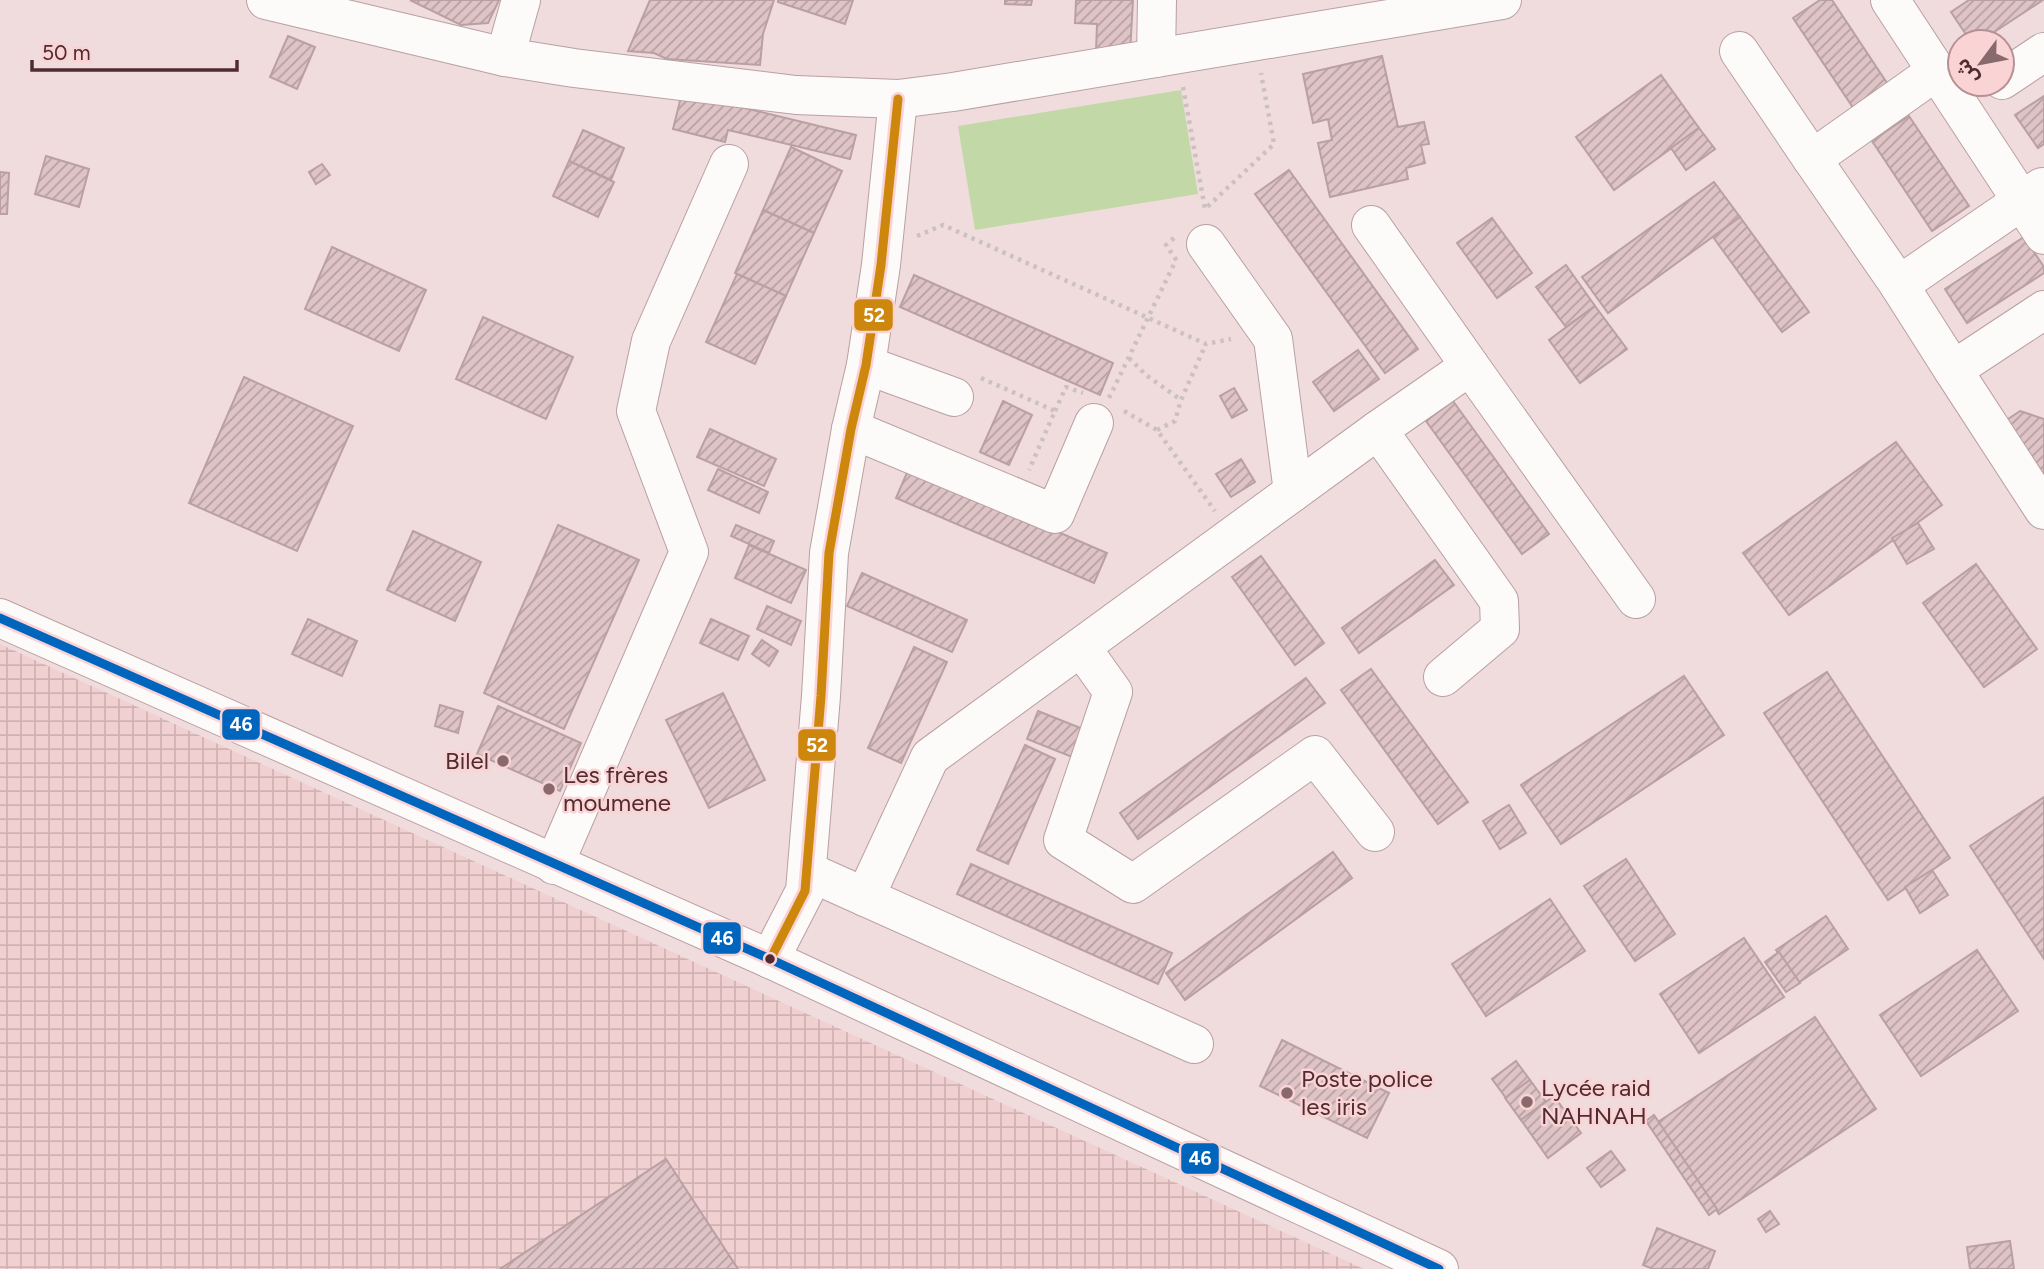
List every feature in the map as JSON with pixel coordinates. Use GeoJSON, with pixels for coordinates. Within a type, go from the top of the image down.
{"type":"FeatureCollection","features":[{"type":"Feature","properties":{"kind":"street"},"geometry":{"type":"LineString","coordinates":[[266,0],[505,57],[638,77],[783,94],[898,99],[1255,42],[1489,1]]}},
{"type":"Feature","properties":{"kind":"street"},"geometry":{"type":"LineString","coordinates":[[505,57],[521,0]]}},
{"type":"Feature","properties":{"kind":"street"},"geometry":{"type":"LineString","coordinates":[[1157,0],[1167,56]]}},
{"type":"Feature","properties":{"kind":"street"},"geometry":{"type":"LineString","coordinates":[[1890,0],[1961,108],[2033,194],[2044,235]]}},
{"type":"Feature","properties":{"kind":"street"},"geometry":{"type":"LineString","coordinates":[[1739,51],[1899,285],[2044,510]]}},
{"type":"Feature","properties":{"kind":"street"},"geometry":{"type":"LineString","coordinates":[[2016,71],[2044,52]]}},
{"type":"Feature","properties":{"kind":"street"},"geometry":{"type":"LineString","coordinates":[[1812,159],[1938,70]]}},
{"type":"Feature","properties":{"kind":"street"},"geometry":{"type":"LineString","coordinates":[[1961,108],[1976,98]]}},
{"type":"Feature","properties":{"kind":"street"},"geometry":{"type":"LineString","coordinates":[[770,959],[805,891],[821,696],[829,553],[851,429],[866,365],[881,265],[898,99]]}},
{"type":"Feature","properties":{"kind":"street"},"geometry":{"type":"LineString","coordinates":[[554,865],[689,552],[636,411],[652,341],[729,164]]}},
{"type":"Feature","properties":{"kind":"street"},"geometry":{"type":"LineString","coordinates":[[1899,285],[2033,194]]}},
{"type":"Feature","properties":{"kind":"street"},"geometry":{"type":"LineString","coordinates":[[1371,225],[1636,600]]}},
{"type":"Feature","properties":{"kind":"street"},"geometry":{"type":"LineString","coordinates":[[1190,240],[1273,339],[1293,492]]}},
{"type":"Feature","properties":{"kind":"street"},"geometry":{"type":"LineString","coordinates":[[1954,370],[2044,310]]}},
{"type":"Feature","properties":{"kind":"street"},"geometry":{"type":"LineString","coordinates":[[866,365],[963,385]]}},
{"type":"Feature","properties":{"kind":"street"},"geometry":{"type":"LineString","coordinates":[[864,897],[930,757],[1378,430],[1470,366]]}},
{"type":"Feature","properties":{"kind":"street"},"geometry":{"type":"LineString","coordinates":[[851,429],[1055,514],[1106,410]]}},
{"type":"Feature","properties":{"kind":"street"},"geometry":{"type":"LineString","coordinates":[[1378,430],[1499,601],[1500,629],[1443,677]]}},
{"type":"Feature","properties":{"kind":"street"},"geometry":{"type":"LineString","coordinates":[[0,618],[770,959],[1439,1269]]}},
{"type":"Feature","properties":{"kind":"street"},"geometry":{"type":"LineString","coordinates":[[1081,646],[1112,692],[1063,840],[1133,884],[1315,755],[1375,832]]}},
{"type":"Feature","properties":{"kind":"street"},"geometry":{"type":"LineString","coordinates":[[807,872],[1194,1044]]}},
{"type":"Feature","properties":{"kind":"path"},"geometry":{"type":"LineString","coordinates":[[1233,536],[1157,430],[1106,410],[1148,318],[1190,240],[1274,144],[1255,42]]}},
{"type":"Feature","properties":{"kind":"path"},"geometry":{"type":"LineString","coordinates":[[1167,56],[1190,240]]}},
{"type":"Feature","properties":{"kind":"path"},"geometry":{"type":"LineString","coordinates":[[909,245],[916,236],[943,225],[1206,344],[1231,339],[1223,328]]}},
{"type":"Feature","properties":{"kind":"path"},"geometry":{"type":"LineString","coordinates":[[1157,430],[1175,421],[1181,400],[1206,344]]}},
{"type":"Feature","properties":{"kind":"path"},"geometry":{"type":"LineString","coordinates":[[1129,358],[1146,375],[1181,400]]}},
{"type":"Feature","properties":{"kind":"path"},"geometry":{"type":"LineString","coordinates":[[963,385],[1055,411],[1026,477]]}},
{"type":"Feature","properties":{"kind":"shaded area"},"geometry":{"type":"Polygon","coordinates":[[[0,644],[1364,1269],[0,1269],[0,644]]]}},
{"type":"Feature","properties":{"kind":"green space"},"geometry":{"type":"Polygon","coordinates":[[[1181,90],[1198,194],[975,230],[958,126],[1181,90]]]}},
{"type":"Feature","properties":{"kind":"building"},"geometry":{"type":"Polygon","coordinates":[[[410,0],[499,0],[488,23],[461,25],[410,0]]]}},
{"type":"Feature","properties":{"kind":"building"},"geometry":{"type":"Polygon","coordinates":[[[650,0],[774,0],[763,34],[760,65],[667,59],[654,53],[628,51],[650,0]]]}},
{"type":"Feature","properties":{"kind":"building"},"geometry":{"type":"Polygon","coordinates":[[[778,0],[853,0],[845,24],[778,0]]]}},
{"type":"Feature","properties":{"kind":"building"},"geometry":{"type":"Polygon","coordinates":[[[1005,0],[1032,0],[1031,5],[1005,4],[1005,0]]]}},
{"type":"Feature","properties":{"kind":"building"},"geometry":{"type":"Polygon","coordinates":[[[1076,0],[1133,0],[1130,54],[1096,52],[1097,24],[1075,23],[1076,0]]]}},
{"type":"Feature","properties":{"kind":"building"},"geometry":{"type":"Polygon","coordinates":[[[1820,0],[1832,0],[1889,86],[1854,109],[1793,18],[1820,0]]]}},
{"type":"Feature","properties":{"kind":"building"},"geometry":{"type":"Polygon","coordinates":[[[1969,0],[2043,0],[2000,28],[1962,28],[1951,12],[1969,0]]]}},
{"type":"Feature","properties":{"kind":"building"},"geometry":{"type":"Polygon","coordinates":[[[288,36],[315,47],[297,89],[270,77],[288,36]]]}},
{"type":"Feature","properties":{"kind":"building"},"geometry":{"type":"Polygon","coordinates":[[[1382,56],[1398,127],[1424,122],[1429,144],[1421,145],[1425,163],[1406,168],[1408,179],[1330,197],[1318,143],[1332,140],[1328,119],[1313,123],[1303,74],[1382,56]]]}},
{"type":"Feature","properties":{"kind":"building"},"geometry":{"type":"Polygon","coordinates":[[[1661,75],[1699,128],[1614,190],[1576,137],[1661,75]]]}},
{"type":"Feature","properties":{"kind":"building"},"geometry":{"type":"Polygon","coordinates":[[[682,93],[856,135],[850,159],[728,130],[725,142],[673,129],[682,93]]]}},
{"type":"Feature","properties":{"kind":"building"},"geometry":{"type":"Polygon","coordinates":[[[2044,96],[2044,144],[2038,148],[2015,115],[2044,96]]]}},
{"type":"Feature","properties":{"kind":"building"},"geometry":{"type":"Polygon","coordinates":[[[1909,116],[1969,206],[1932,231],[1872,141],[1909,116]]]}},
{"type":"Feature","properties":{"kind":"building"},"geometry":{"type":"Polygon","coordinates":[[[1699,128],[1715,149],[1686,170],[1671,148],[1699,128]]]}},
{"type":"Feature","properties":{"kind":"building"},"geometry":{"type":"Polygon","coordinates":[[[583,130],[624,148],[611,180],[569,161],[583,130]]]}},
{"type":"Feature","properties":{"kind":"building"},"geometry":{"type":"Polygon","coordinates":[[[791,147],[842,171],[814,233],[763,210],[791,147]]]}},
{"type":"Feature","properties":{"kind":"building"},"geometry":{"type":"Polygon","coordinates":[[[46,156],[89,169],[79,207],[35,194],[46,156]]]}},
{"type":"Feature","properties":{"kind":"building"},"geometry":{"type":"Polygon","coordinates":[[[569,161],[614,182],[598,217],[553,196],[569,161]]]}},
{"type":"Feature","properties":{"kind":"building"},"geometry":{"type":"Polygon","coordinates":[[[322,164],[330,175],[316,184],[309,172],[322,164]]]}},
{"type":"Feature","properties":{"kind":"building"},"geometry":{"type":"Polygon","coordinates":[[[1289,170],[1418,349],[1385,373],[1255,194],[1289,170]]]}},
{"type":"Feature","properties":{"kind":"building"},"geometry":{"type":"Polygon","coordinates":[[[0,172],[9,173],[7,214],[0,214],[0,172]]]}},
{"type":"Feature","properties":{"kind":"building"},"geometry":{"type":"Polygon","coordinates":[[[1714,182],[1740,217],[1608,313],[1582,277],[1714,182]]]}},
{"type":"Feature","properties":{"kind":"building"},"geometry":{"type":"Polygon","coordinates":[[[763,210],[814,233],[786,296],[735,273],[763,210]]]}},
{"type":"Feature","properties":{"kind":"building"},"geometry":{"type":"Polygon","coordinates":[[[1740,217],[1809,312],[1782,332],[1713,237],[1740,217]]]}},
{"type":"Feature","properties":{"kind":"building"},"geometry":{"type":"Polygon","coordinates":[[[1492,218],[1532,273],[1497,298],[1457,243],[1492,218]]]}},
{"type":"Feature","properties":{"kind":"building"},"geometry":{"type":"Polygon","coordinates":[[[2024,237],[2044,267],[2044,273],[1967,323],[1945,289],[2024,237]]]}},
{"type":"Feature","properties":{"kind":"building"},"geometry":{"type":"Polygon","coordinates":[[[332,247],[426,290],[399,351],[305,309],[332,247]]]}},
{"type":"Feature","properties":{"kind":"building"},"geometry":{"type":"Polygon","coordinates":[[[1566,265],[1595,306],[1566,327],[1536,287],[1566,265]]]}},
{"type":"Feature","properties":{"kind":"building"},"geometry":{"type":"Polygon","coordinates":[[[737,274],[786,296],[755,364],[706,342],[737,274]]]}},
{"type":"Feature","properties":{"kind":"building"},"geometry":{"type":"Polygon","coordinates":[[[914,275],[1113,363],[1100,395],[900,307],[914,275]]]}},
{"type":"Feature","properties":{"kind":"building"},"geometry":{"type":"Polygon","coordinates":[[[1595,306],[1627,349],[1580,383],[1549,340],[1595,306]]]}},
{"type":"Feature","properties":{"kind":"building"},"geometry":{"type":"Polygon","coordinates":[[[483,317],[573,357],[546,419],[456,379],[483,317]]]}},
{"type":"Feature","properties":{"kind":"building"},"geometry":{"type":"Polygon","coordinates":[[[1358,350],[1379,379],[1334,411],[1313,382],[1358,350]]]}},
{"type":"Feature","properties":{"kind":"building"},"geometry":{"type":"Polygon","coordinates":[[[244,377],[353,426],[297,551],[189,503],[244,377]]]}},
{"type":"Feature","properties":{"kind":"building"},"geometry":{"type":"Polygon","coordinates":[[[1234,388],[1247,410],[1232,418],[1220,396],[1234,388]]]}},
{"type":"Feature","properties":{"kind":"building"},"geometry":{"type":"Polygon","coordinates":[[[1003,401],[1032,415],[1009,465],[980,452],[1003,401]]]}},
{"type":"Feature","properties":{"kind":"building"},"geometry":{"type":"Polygon","coordinates":[[[1453,401],[1549,534],[1522,554],[1426,421],[1453,401]]]}},
{"type":"Feature","properties":{"kind":"building"},"geometry":{"type":"Polygon","coordinates":[[[2020,411],[2044,419],[2044,483],[2002,423],[2020,411]]]}},
{"type":"Feature","properties":{"kind":"building"},"geometry":{"type":"Polygon","coordinates":[[[710,429],[776,459],[764,486],[697,457],[710,429]]]}},
{"type":"Feature","properties":{"kind":"building"},"geometry":{"type":"Polygon","coordinates":[[[1896,442],[1942,505],[1789,615],[1743,553],[1896,442]]]}},
{"type":"Feature","properties":{"kind":"building"},"geometry":{"type":"Polygon","coordinates":[[[1241,459],[1255,482],[1231,497],[1216,474],[1241,459]]]}},
{"type":"Feature","properties":{"kind":"building"},"geometry":{"type":"Polygon","coordinates":[[[909,468],[1107,553],[1094,583],[896,498],[909,468]]]}},
{"type":"Feature","properties":{"kind":"building"},"geometry":{"type":"Polygon","coordinates":[[[718,469],[768,492],[759,513],[708,490],[718,469]]]}},
{"type":"Feature","properties":{"kind":"building"},"geometry":{"type":"Polygon","coordinates":[[[1918,523],[1934,549],[1907,564],[1892,538],[1918,523]]]}},
{"type":"Feature","properties":{"kind":"building"},"geometry":{"type":"Polygon","coordinates":[[[558,525],[639,560],[564,729],[484,693],[558,525]]]}},
{"type":"Feature","properties":{"kind":"building"},"geometry":{"type":"Polygon","coordinates":[[[736,525],[774,541],[769,553],[731,536],[736,525]]]}},
{"type":"Feature","properties":{"kind":"building"},"geometry":{"type":"Polygon","coordinates":[[[413,531],[481,562],[455,621],[387,590],[413,531]]]}},
{"type":"Feature","properties":{"kind":"building"},"geometry":{"type":"Polygon","coordinates":[[[749,545],[806,570],[791,603],[735,578],[749,545]]]}},
{"type":"Feature","properties":{"kind":"building"},"geometry":{"type":"Polygon","coordinates":[[[1261,556],[1324,643],[1295,665],[1232,577],[1261,556]]]}},
{"type":"Feature","properties":{"kind":"building"},"geometry":{"type":"Polygon","coordinates":[[[1435,560],[1454,585],[1359,653],[1342,628],[1435,560]]]}},
{"type":"Feature","properties":{"kind":"building"},"geometry":{"type":"Polygon","coordinates":[[[1976,564],[2037,649],[1984,687],[1923,603],[1976,564]]]}},
{"type":"Feature","properties":{"kind":"building"},"geometry":{"type":"Polygon","coordinates":[[[862,573],[967,620],[952,652],[847,606],[862,573]]]}},
{"type":"Feature","properties":{"kind":"building"},"geometry":{"type":"Polygon","coordinates":[[[767,606],[801,621],[791,645],[757,629],[767,606]]]}},
{"type":"Feature","properties":{"kind":"building"},"geometry":{"type":"Polygon","coordinates":[[[308,619],[357,641],[342,676],[292,654],[308,619]]]}},
{"type":"Feature","properties":{"kind":"building"},"geometry":{"type":"Polygon","coordinates":[[[711,619],[749,636],[738,660],[700,643],[711,619]]]}},
{"type":"Feature","properties":{"kind":"building"},"geometry":{"type":"Polygon","coordinates":[[[762,640],[778,651],[769,666],[752,654],[762,640]]]}},
{"type":"Feature","properties":{"kind":"building"},"geometry":{"type":"Polygon","coordinates":[[[914,647],[947,662],[901,763],[868,748],[914,647]]]}},
{"type":"Feature","properties":{"kind":"building"},"geometry":{"type":"Polygon","coordinates":[[[1371,669],[1468,802],[1438,824],[1341,690],[1371,669]]]}},
{"type":"Feature","properties":{"kind":"building"},"geometry":{"type":"Polygon","coordinates":[[[1827,672],[1950,858],[1888,900],[1764,713],[1827,672]]]}},
{"type":"Feature","properties":{"kind":"building"},"geometry":{"type":"Polygon","coordinates":[[[1684,676],[1724,735],[1561,844],[1521,785],[1684,676]]]}},
{"type":"Feature","properties":{"kind":"building"},"geometry":{"type":"Polygon","coordinates":[[[1306,678],[1325,703],[1138,839],[1120,813],[1306,678]]]}},
{"type":"Feature","properties":{"kind":"building"},"geometry":{"type":"Polygon","coordinates":[[[723,693],[765,780],[709,808],[666,720],[723,693]]]}},
{"type":"Feature","properties":{"kind":"building"},"geometry":{"type":"Polygon","coordinates":[[[440,705],[463,712],[458,733],[435,726],[440,705]]]}},
{"type":"Feature","properties":{"kind":"building"},"geometry":{"type":"Polygon","coordinates":[[[498,706],[581,743],[560,791],[477,754],[498,706]]]}},
{"type":"Feature","properties":{"kind":"building"},"geometry":{"type":"Polygon","coordinates":[[[1038,711],[1088,731],[1077,759],[1027,739],[1038,711]]]}},
{"type":"Feature","properties":{"kind":"building"},"geometry":{"type":"Polygon","coordinates":[[[1025,745],[1055,759],[1008,864],[977,850],[1025,745]]]}},
{"type":"Feature","properties":{"kind":"building"},"geometry":{"type":"Polygon","coordinates":[[[2044,797],[2044,959],[1970,846],[2044,797]]]}},
{"type":"Feature","properties":{"kind":"building"},"geometry":{"type":"Polygon","coordinates":[[[1509,805],[1526,833],[1500,849],[1483,821],[1509,805]]]}},
{"type":"Feature","properties":{"kind":"building"},"geometry":{"type":"Polygon","coordinates":[[[1333,852],[1352,878],[1185,1000],[1166,973],[1333,852]]]}},
{"type":"Feature","properties":{"kind":"building"},"geometry":{"type":"Polygon","coordinates":[[[1626,859],[1675,934],[1635,961],[1584,886],[1626,859]]]}},
{"type":"Feature","properties":{"kind":"building"},"geometry":{"type":"Polygon","coordinates":[[[971,864],[1172,953],[1158,984],[957,894],[971,864]]]}},
{"type":"Feature","properties":{"kind":"building"},"geometry":{"type":"Polygon","coordinates":[[[1932,870],[1948,895],[1920,913],[1905,887],[1932,870]]]}},
{"type":"Feature","properties":{"kind":"building"},"geometry":{"type":"Polygon","coordinates":[[[1550,899],[1585,951],[1486,1016],[1452,964],[1550,899]]]}},
{"type":"Feature","properties":{"kind":"building"},"geometry":{"type":"Polygon","coordinates":[[[1826,916],[1848,949],[1798,983],[1776,950],[1826,916]]]}},
{"type":"Feature","properties":{"kind":"building"},"geometry":{"type":"Polygon","coordinates":[[[1744,938],[1784,997],[1699,1053],[1660,994],[1744,938]]]}},
{"type":"Feature","properties":{"kind":"building"},"geometry":{"type":"Polygon","coordinates":[[[1977,950],[2018,1011],[1921,1076],[1880,1015],[1977,950]]]}},
{"type":"Feature","properties":{"kind":"building"},"geometry":{"type":"Polygon","coordinates":[[[1779,952],[1800,983],[1786,992],[1765,962],[1779,952]]]}},
{"type":"Feature","properties":{"kind":"building"},"geometry":{"type":"Polygon","coordinates":[[[1815,1017],[1876,1109],[1719,1214],[1658,1122],[1815,1017]]]}},
{"type":"Feature","properties":{"kind":"building"},"geometry":{"type":"Polygon","coordinates":[[[1282,1040],[1389,1093],[1367,1138],[1260,1086],[1282,1040]]]}},
{"type":"Feature","properties":{"kind":"building"},"geometry":{"type":"Polygon","coordinates":[[[1516,1061],[1530,1080],[1506,1098],[1492,1079],[1516,1061]]]}},
{"type":"Feature","properties":{"kind":"building"},"geometry":{"type":"Polygon","coordinates":[[[1530,1080],[1546,1102],[1521,1120],[1505,1098],[1530,1080]]]}},
{"type":"Feature","properties":{"kind":"building"},"geometry":{"type":"Polygon","coordinates":[[[1554,1096],[1581,1133],[1548,1158],[1521,1120],[1554,1096]]]}},
{"type":"Feature","properties":{"kind":"building"},"geometry":{"type":"Polygon","coordinates":[[[1654,1115],[1717,1209],[1709,1215],[1646,1121],[1654,1115]]]}},
{"type":"Feature","properties":{"kind":"building"},"geometry":{"type":"Polygon","coordinates":[[[1611,1151],[1625,1170],[1601,1187],[1587,1168],[1611,1151]]]}},
{"type":"Feature","properties":{"kind":"building"},"geometry":{"type":"Polygon","coordinates":[[[666,1159],[738,1269],[500,1269],[666,1159]]]}},
{"type":"Feature","properties":{"kind":"building"},"geometry":{"type":"Polygon","coordinates":[[[1770,1211],[1779,1224],[1766,1232],[1758,1219],[1770,1211]]]}},
{"type":"Feature","properties":{"kind":"building"},"geometry":{"type":"Polygon","coordinates":[[[1657,1228],[1715,1251],[1708,1269],[1653,1269],[1643,1265],[1657,1228]]]}},
{"type":"Feature","properties":{"kind":"building"},"geometry":{"type":"Polygon","coordinates":[[[2010,1241],[2014,1269],[1970,1269],[1967,1247],[2010,1241]]]}},
{"type":"Feature","properties":{"kind":"transit line","name":"52"},"geometry":{"type":"LineString","coordinates":[[773,954],[805,891],[821,696],[829,553],[851,429],[866,365],[881,265],[898,99]]}},
{"type":"Feature","properties":{"kind":"transit line","name":"46"},"geometry":{"type":"LineString","coordinates":[[0,618],[770,959],[1439,1269]]}},
{"type":"Feature","properties":{"kind":"place","name":"Bilel"},"geometry":{"type":"Point","coordinates":[503,761]}},
{"type":"Feature","properties":{"kind":"place","name":"Les frères moumene"},"geometry":{"type":"Point","coordinates":[549,789]}},
{"type":"Feature","properties":{"kind":"place","name":"Poste police les iris"},"geometry":{"type":"Point","coordinates":[1287,1093]}},
{"type":"Feature","properties":{"kind":"place","name":"Lycée raid NAHNAH"},"geometry":{"type":"Point","coordinates":[1527,1102]}}]}
